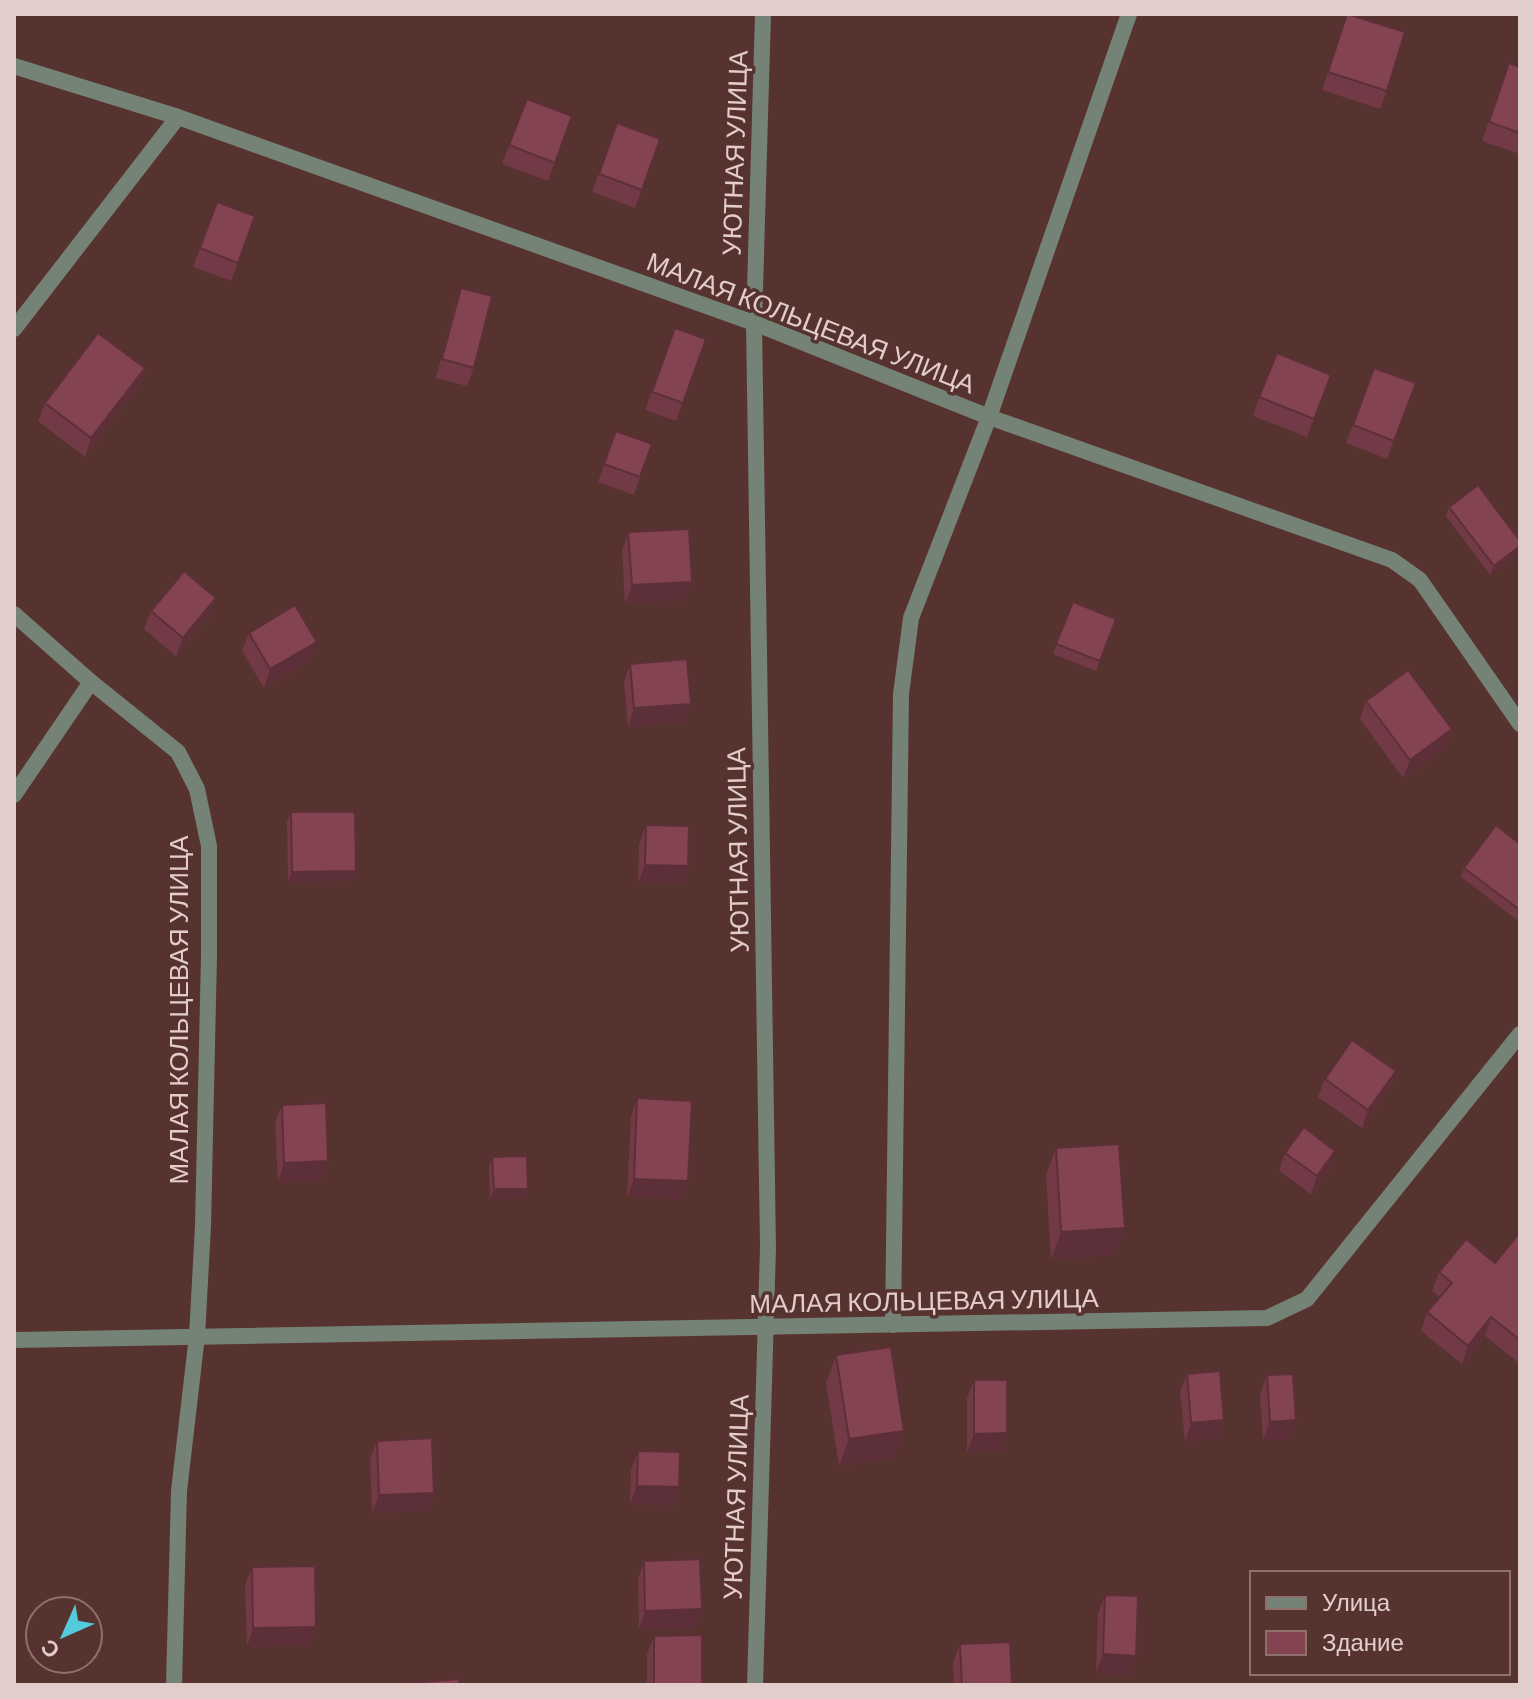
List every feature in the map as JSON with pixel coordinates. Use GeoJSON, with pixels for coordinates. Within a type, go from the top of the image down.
{"type":"FeatureCollection","features":[{"type":"Feature","properties":{"kind":"street","name":"УЮТНАЯ УЛИЦА"},"geometry":{"type":"LineString","coordinates":[[755,1685],[768,1248],[754,323],[763,14]]}},
{"type":"Feature","properties":{"kind":"street"},"geometry":{"type":"LineString","coordinates":[[893,1325],[901,694],[911,618],[989,417],[1129,14]]}},
{"type":"Feature","properties":{"kind":"street","name":"МАЛАЯ КОЛЬЦЕВАЯ УЛИЦА"},"geometry":{"type":"LineString","coordinates":[[14,66],[178,117],[754,323],[989,417],[1392,560],[1420,580],[1520,724]]}},
{"type":"Feature","properties":{"kind":"street"},"geometry":{"type":"LineString","coordinates":[[14,329],[178,117]]}},
{"type":"Feature","properties":{"kind":"street","name":"МАЛАЯ КОЛЬЦЕВАЯ УЛИЦА"},"geometry":{"type":"LineString","coordinates":[[14,614],[91,682],[178,752],[197,789],[209,846],[204,1162],[197,1336],[179,1491],[174,1685]]}},
{"type":"Feature","properties":{"kind":"street"},"geometry":{"type":"LineString","coordinates":[[14,795],[91,682]]}},
{"type":"Feature","properties":{"kind":"street","name":"МАЛАЯ КОЛЬЦЕВАЯ УЛИЦА"},"geometry":{"type":"LineString","coordinates":[[14,1340],[1267,1318],[1307,1299],[1520,1034]]}},
{"type":"Feature","properties":{"kind":"building"},"geometry":{"type":"Polygon","coordinates":[[[1347,14],[1405,32],[1387,91],[1328,72],[1347,14]]]}},
{"type":"Feature","properties":{"kind":"building"},"geometry":{"type":"Polygon","coordinates":[[[1509,63],[1520,67],[1520,133],[1489,122],[1509,63]]]}},
{"type":"Feature","properties":{"kind":"building"},"geometry":{"type":"Polygon","coordinates":[[[527,99],[572,116],[555,163],[509,145],[527,99]]]}},
{"type":"Feature","properties":{"kind":"building"},"geometry":{"type":"Polygon","coordinates":[[[617,123],[660,139],[642,190],[599,174],[617,123]]]}},
{"type":"Feature","properties":{"kind":"building"},"geometry":{"type":"Polygon","coordinates":[[[217,202],[255,216],[238,263],[200,248],[217,202]]]}},
{"type":"Feature","properties":{"kind":"building"},"geometry":{"type":"Polygon","coordinates":[[[461,288],[492,296],[474,368],[442,359],[461,288]]]}},
{"type":"Feature","properties":{"kind":"building"},"geometry":{"type":"Polygon","coordinates":[[[675,328],[706,339],[683,403],[652,392],[675,328]]]}},
{"type":"Feature","properties":{"kind":"building"},"geometry":{"type":"Polygon","coordinates":[[[98,333],[145,368],[91,438],[45,403],[98,333]]]}},
{"type":"Feature","properties":{"kind":"building"},"geometry":{"type":"Polygon","coordinates":[[[1277,353],[1331,375],[1314,419],[1259,397],[1277,353]]]}},
{"type":"Feature","properties":{"kind":"building"},"geometry":{"type":"Polygon","coordinates":[[[1374,368],[1416,383],[1394,441],[1353,425],[1374,368]]]}},
{"type":"Feature","properties":{"kind":"building"},"geometry":{"type":"Polygon","coordinates":[[[616,431],[652,444],[640,477],[604,464],[616,431]]]}},
{"type":"Feature","properties":{"kind":"building"},"geometry":{"type":"Polygon","coordinates":[[[1478,485],[1520,541],[1520,546],[1494,566],[1449,507],[1478,485]]]}},
{"type":"Feature","properties":{"kind":"building"},"geometry":{"type":"Polygon","coordinates":[[[689,529],[692,582],[632,585],[628,532],[689,529]]]}},
{"type":"Feature","properties":{"kind":"building"},"geometry":{"type":"Polygon","coordinates":[[[184,571],[216,598],[183,638],[151,611],[184,571]]]}},
{"type":"Feature","properties":{"kind":"building"},"geometry":{"type":"Polygon","coordinates":[[[1073,602],[1116,619],[1100,661],[1056,644],[1073,602]]]}},
{"type":"Feature","properties":{"kind":"building"},"geometry":{"type":"Polygon","coordinates":[[[295,605],[317,642],[270,669],[249,633],[295,605]]]}},
{"type":"Feature","properties":{"kind":"building"},"geometry":{"type":"Polygon","coordinates":[[[687,659],[691,704],[634,708],[630,664],[687,659]]]}},
{"type":"Feature","properties":{"kind":"building"},"geometry":{"type":"Polygon","coordinates":[[[1408,670],[1452,729],[1410,760],[1366,701],[1408,670]]]}},
{"type":"Feature","properties":{"kind":"building"},"geometry":{"type":"Polygon","coordinates":[[[291,812],[355,812],[356,871],[292,872],[291,812]]]}},
{"type":"Feature","properties":{"kind":"building"},"geometry":{"type":"Polygon","coordinates":[[[646,825],[689,826],[688,866],[645,865],[646,825]]]}},
{"type":"Feature","properties":{"kind":"building"},"geometry":{"type":"Polygon","coordinates":[[[1496,825],[1520,844],[1520,910],[1464,868],[1496,825]]]}},
{"type":"Feature","properties":{"kind":"building"},"geometry":{"type":"Polygon","coordinates":[[[1352,1040],[1396,1071],[1368,1110],[1325,1079],[1352,1040]]]}},
{"type":"Feature","properties":{"kind":"building"},"geometry":{"type":"Polygon","coordinates":[[[637,1098],[692,1101],[688,1181],[634,1179],[637,1098]]]}},
{"type":"Feature","properties":{"kind":"building"},"geometry":{"type":"Polygon","coordinates":[[[326,1103],[328,1161],[284,1163],[282,1105],[326,1103]]]}},
{"type":"Feature","properties":{"kind":"building"},"geometry":{"type":"Polygon","coordinates":[[[1304,1127],[1335,1151],[1317,1176],[1285,1153],[1304,1127]]]}},
{"type":"Feature","properties":{"kind":"building"},"geometry":{"type":"Polygon","coordinates":[[[1119,1144],[1125,1228],[1061,1232],[1056,1148],[1119,1144]]]}},
{"type":"Feature","properties":{"kind":"building"},"geometry":{"type":"Polygon","coordinates":[[[527,1156],[528,1189],[494,1189],[492,1157],[527,1156]]]}},
{"type":"Feature","properties":{"kind":"building"},"geometry":{"type":"Polygon","coordinates":[[[1520,1232],[1520,1340],[1491,1317],[1468,1346],[1427,1312],[1452,1283],[1439,1272],[1466,1239],[1495,1263],[1520,1232]]]}},
{"type":"Feature","properties":{"kind":"building"},"geometry":{"type":"Polygon","coordinates":[[[891,1347],[904,1431],[849,1439],[836,1355],[891,1347]]]}},
{"type":"Feature","properties":{"kind":"building"},"geometry":{"type":"Polygon","coordinates":[[[1220,1371],[1224,1420],[1191,1423],[1187,1374],[1220,1371]]]}},
{"type":"Feature","properties":{"kind":"building"},"geometry":{"type":"Polygon","coordinates":[[[1293,1374],[1296,1420],[1270,1422],[1267,1375],[1293,1374]]]}},
{"type":"Feature","properties":{"kind":"building"},"geometry":{"type":"Polygon","coordinates":[[[974,1380],[1007,1380],[1007,1433],[974,1434],[974,1380]]]}},
{"type":"Feature","properties":{"kind":"building"},"geometry":{"type":"Polygon","coordinates":[[[432,1438],[434,1493],[379,1495],[377,1441],[432,1438]]]}},
{"type":"Feature","properties":{"kind":"building"},"geometry":{"type":"Polygon","coordinates":[[[638,1451],[680,1452],[679,1487],[637,1486],[638,1451]]]}},
{"type":"Feature","properties":{"kind":"building"},"geometry":{"type":"Polygon","coordinates":[[[700,1559],[702,1609],[645,1611],[644,1561],[700,1559]]]}},
{"type":"Feature","properties":{"kind":"building"},"geometry":{"type":"Polygon","coordinates":[[[315,1566],[316,1627],[253,1628],[252,1567],[315,1566]]]}},
{"type":"Feature","properties":{"kind":"building"},"geometry":{"type":"Polygon","coordinates":[[[1105,1595],[1138,1596],[1136,1656],[1103,1654],[1105,1595]]]}},
{"type":"Feature","properties":{"kind":"building"},"geometry":{"type":"Polygon","coordinates":[[[702,1635],[702,1685],[654,1685],[654,1636],[702,1635]]]}},
{"type":"Feature","properties":{"kind":"building"},"geometry":{"type":"Polygon","coordinates":[[[1010,1642],[1012,1685],[962,1685],[960,1644],[1010,1642]]]}},
{"type":"Feature","properties":{"kind":"building"},"geometry":{"type":"Polygon","coordinates":[[[459,1679],[459,1685],[411,1685],[411,1683],[459,1679]]]}}]}
